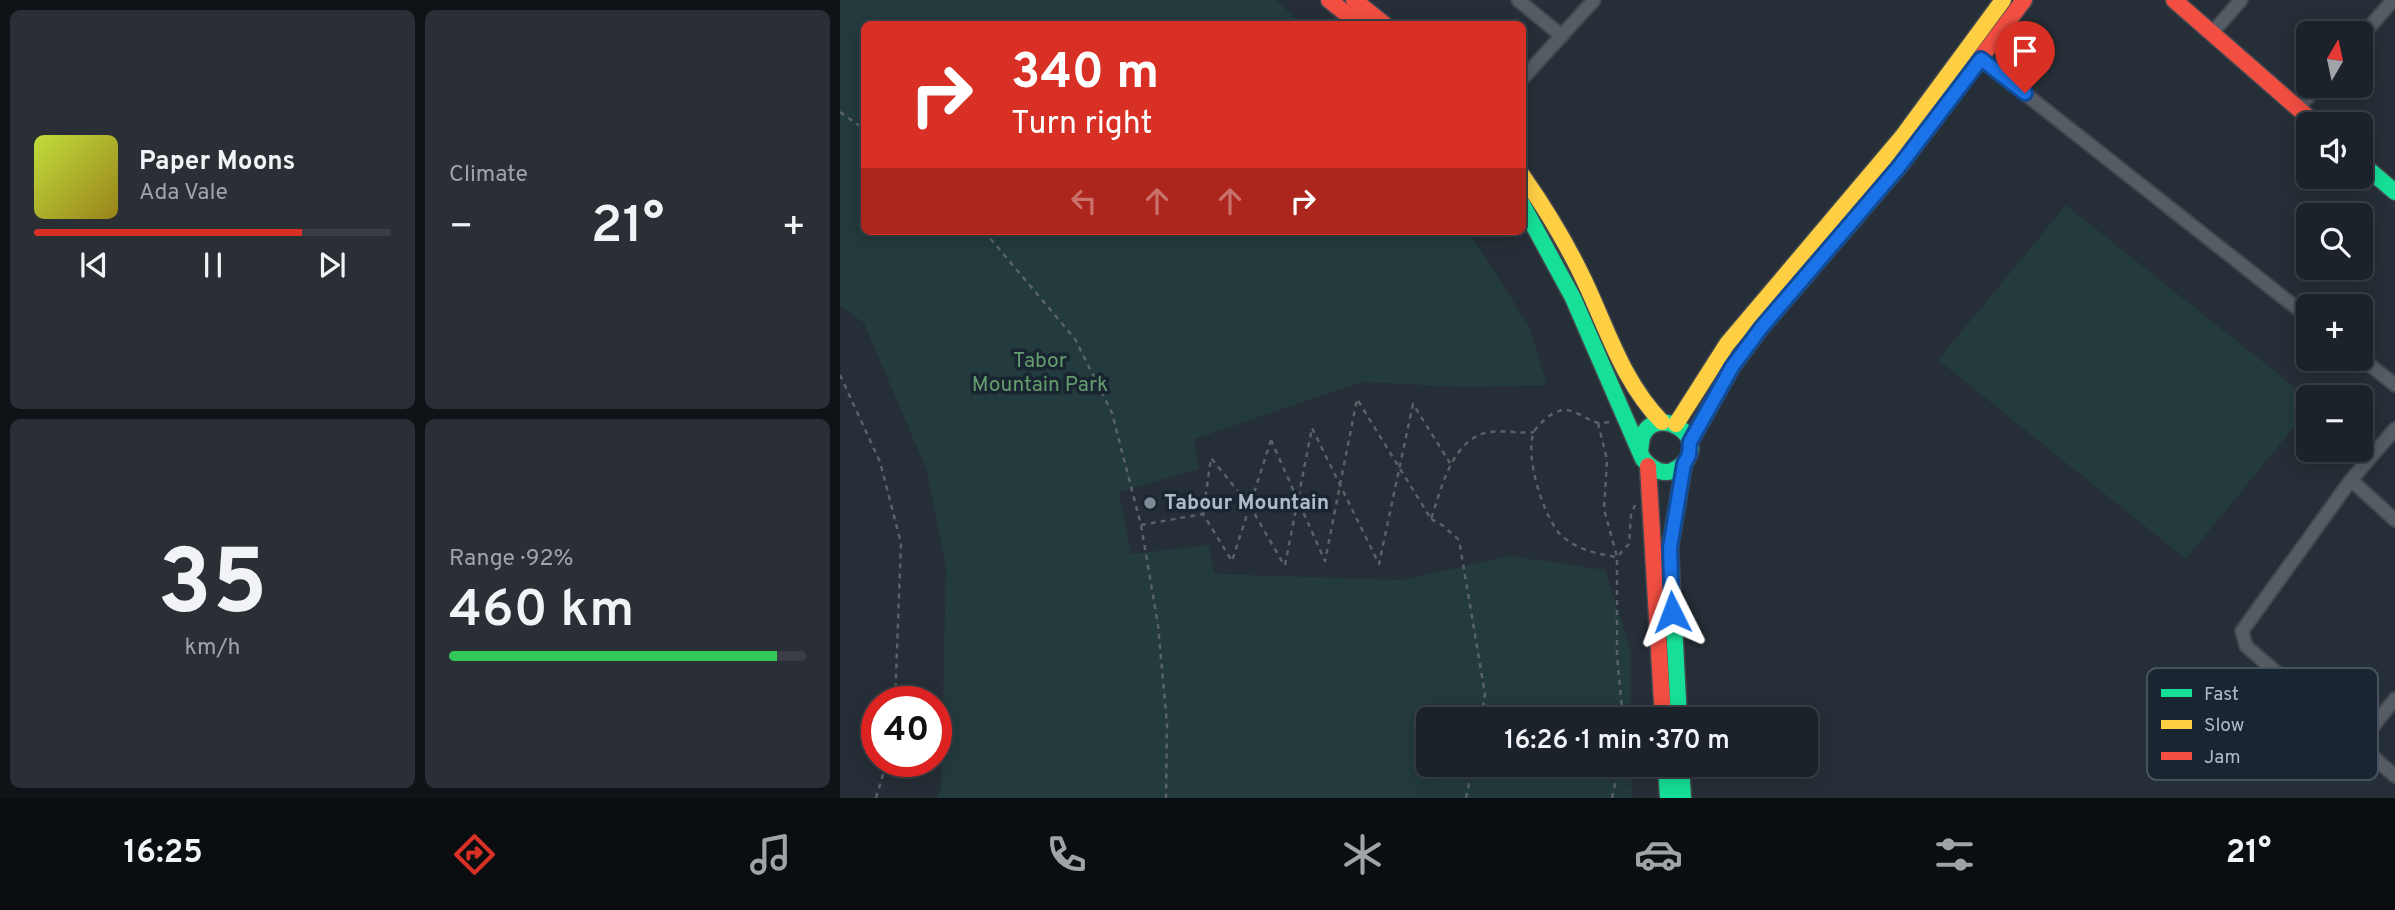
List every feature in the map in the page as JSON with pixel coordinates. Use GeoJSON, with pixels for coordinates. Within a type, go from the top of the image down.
{"type":"FeatureCollection","features":[{"type":"Feature","properties":{"kind":"street"},"geometry":{"type":"LineString","coordinates":[[1329,0],[1355,21]]}},
{"type":"Feature","properties":{"kind":"street"},"geometry":{"type":"LineString","coordinates":[[1354,0],[1380,21]]}},
{"type":"Feature","properties":{"kind":"street"},"geometry":{"type":"LineString","coordinates":[[1518,0],[1562,36]]}},
{"type":"Feature","properties":{"kind":"street"},"geometry":{"type":"LineString","coordinates":[[1526,75],[1594,0]]}},
{"type":"Feature","properties":{"kind":"street"},"geometry":{"type":"LineString","coordinates":[[1662,707],[1649,486],[1643,435],[1654,424],[1669,423],[1727,344],[1902,137],[2003,0]]}},
{"type":"Feature","properties":{"kind":"street"},"geometry":{"type":"LineString","coordinates":[[1678,707],[1670,548],[1690,442],[1732,367],[1761,328],[1898,168],[2024,0]]}},
{"type":"Feature","properties":{"kind":"street"},"geometry":{"type":"LineString","coordinates":[[2174,0],[2302,112]]}},
{"type":"Feature","properties":{"kind":"street"},"geometry":{"type":"LineString","coordinates":[[2212,33],[2241,0]]}},
{"type":"Feature","properties":{"kind":"street"},"geometry":{"type":"LineString","coordinates":[[2373,23],[2393,0]]}},
{"type":"Feature","properties":{"kind":"street"},"geometry":{"type":"LineString","coordinates":[[1981,59],[2296,308]]}},
{"type":"Feature","properties":{"kind":"street"},"geometry":{"type":"LineString","coordinates":[[2298,108],[2307,98]]}},
{"type":"Feature","properties":{"kind":"street"},"geometry":{"type":"LineString","coordinates":[[2373,172],[2393,186]]}},
{"type":"Feature","properties":{"kind":"street"},"geometry":{"type":"LineString","coordinates":[[1526,182],[1580,271],[1631,385],[1646,408],[1685,431],[1690,442]]}},
{"type":"Feature","properties":{"kind":"street"},"geometry":{"type":"LineString","coordinates":[[1526,211],[1573,298],[1644,458],[1663,472],[1671,472],[1684,464]]}},
{"type":"Feature","properties":{"kind":"street"},"geometry":{"type":"LineString","coordinates":[[2373,368],[2395,385]]}},
{"type":"Feature","properties":{"kind":"street"},"geometry":{"type":"LineString","coordinates":[[2271,668],[2246,646],[2242,631],[2351,480],[2395,429]]}},
{"type":"Feature","properties":{"kind":"street"},"geometry":{"type":"LineString","coordinates":[[2351,480],[2395,520]]}},
{"type":"Feature","properties":{"kind":"street"},"geometry":{"type":"LineString","coordinates":[[2378,720],[2395,699]]}},
{"type":"Feature","properties":{"kind":"street"},"geometry":{"type":"LineString","coordinates":[[2378,762],[2395,776]]}},
{"type":"Feature","properties":{"kind":"street"},"geometry":{"type":"LineString","coordinates":[[1667,777],[1668,798]]}},
{"type":"Feature","properties":{"kind":"street"},"geometry":{"type":"LineString","coordinates":[[1682,777],[1683,798]]}},
{"type":"Feature","properties":{"kind":"path"},"geometry":{"type":"LineString","coordinates":[[840,112],[861,127]]}},
{"type":"Feature","properties":{"kind":"path"},"geometry":{"type":"LineString","coordinates":[[987,235],[1075,339],[1112,413],[1141,525],[1158,625],[1167,724],[1166,798]]}},
{"type":"Feature","properties":{"kind":"path"},"geometry":{"type":"LineString","coordinates":[[840,375],[880,461],[901,543],[896,686]]}},
{"type":"Feature","properties":{"kind":"path"},"geometry":{"type":"LineString","coordinates":[[1450,463],[1413,404],[1399,470],[1379,564],[1340,485],[1312,428],[1298,498],[1285,565],[1250,506],[1211,458],[1203,514],[1232,561],[1250,506],[1271,440],[1298,498],[1325,561],[1340,485],[1357,399],[1399,470],[1431,519],[1458,540],[1485,694],[1483,707]]}},
{"type":"Feature","properties":{"kind":"path"},"geometry":{"type":"LineString","coordinates":[[1617,557],[1584,551],[1561,536],[1543,505],[1532,458],[1534,432],[1558,411],[1566,410],[1598,423],[1626,420]]}},
{"type":"Feature","properties":{"kind":"path"},"geometry":{"type":"LineString","coordinates":[[1598,423],[1607,460],[1604,509],[1617,557],[1617,656],[1622,707]]}},
{"type":"Feature","properties":{"kind":"path"},"geometry":{"type":"LineString","coordinates":[[1431,519],[1450,463],[1470,441],[1489,432],[1534,432]]}},
{"type":"Feature","properties":{"kind":"path"},"geometry":{"type":"LineString","coordinates":[[1617,557],[1629,544],[1631,515],[1637,499],[1649,486]]}},
{"type":"Feature","properties":{"kind":"path"},"geometry":{"type":"LineString","coordinates":[[1141,525],[1203,514]]}},
{"type":"Feature","properties":{"kind":"path"},"geometry":{"type":"LineString","coordinates":[[876,798],[882,777]]}},
{"type":"Feature","properties":{"kind":"path"},"geometry":{"type":"LineString","coordinates":[[1466,798],[1470,777]]}},
{"type":"Feature","properties":{"kind":"path"},"geometry":{"type":"LineString","coordinates":[[1612,798],[1616,777]]}},
{"type":"Feature","properties":{"kind":"green space","name":"Tabor Mountain Park"},"geometry":{"type":"Polygon","coordinates":[[[840,0],[1276,0],[1298,21],[861,21],[861,235],[1471,235],[1529,326],[1547,385],[1464,387],[1363,382],[1194,439],[1198,469],[1119,492],[1131,554],[1209,545],[1214,574],[1402,580],[1511,556],[1605,570],[1631,652],[1631,707],[1416,707],[1416,777],[1631,777],[1632,798],[937,798],[941,777],[952,777],[952,686],[943,686],[946,567],[927,471],[864,323],[840,306],[840,0]]]}},
{"type":"Feature","properties":{"kind":"green space"},"geometry":{"type":"Polygon","coordinates":[[[2066,205],[2296,388],[2296,425],[2186,559],[1938,360],[2066,205]]]}},
{"type":"Feature","properties":{"kind":"traffic: fast"},"geometry":{"type":"LineString","coordinates":[[1690,442],[1732,367],[1761,328],[1898,168],[1953,95]]}},
{"type":"Feature","properties":{"kind":"traffic: fast"},"geometry":{"type":"LineString","coordinates":[[2373,173],[2395,192]]}},
{"type":"Feature","properties":{"kind":"traffic: fast"},"geometry":{"type":"LineString","coordinates":[[1526,211],[1573,298],[1643,459],[1659,471],[1672,471],[1685,462],[1690,451],[1690,441],[1678,427],[1658,423],[1649,427],[1643,435],[1640,451]]}},
{"type":"Feature","properties":{"kind":"traffic: fast"},"geometry":{"type":"LineString","coordinates":[[1678,707],[1670,548],[1684,464]]}},
{"type":"Feature","properties":{"kind":"traffic: fast"},"geometry":{"type":"LineString","coordinates":[[1667,777],[1668,798]]}},
{"type":"Feature","properties":{"kind":"traffic: fast"},"geometry":{"type":"LineString","coordinates":[[1682,777],[1683,798]]}},
{"type":"Feature","properties":{"kind":"traffic: slow"},"geometry":{"type":"LineString","coordinates":[[1676,424],[1727,344],[1902,137],[2003,0]]}},
{"type":"Feature","properties":{"kind":"traffic: slow"},"geometry":{"type":"LineString","coordinates":[[1526,181],[1571,254],[1627,373],[1648,407],[1662,422]]}},
{"type":"Feature","properties":{"kind":"traffic: jam"},"geometry":{"type":"LineString","coordinates":[[1329,0],[1355,21]]}},
{"type":"Feature","properties":{"kind":"traffic: jam"},"geometry":{"type":"LineString","coordinates":[[1354,0],[1380,21]]}},
{"type":"Feature","properties":{"kind":"traffic: jam"},"geometry":{"type":"LineString","coordinates":[[1953,95],[2024,0]]}},
{"type":"Feature","properties":{"kind":"traffic: jam"},"geometry":{"type":"LineString","coordinates":[[2174,0],[2302,112]]}},
{"type":"Feature","properties":{"kind":"traffic: jam"},"geometry":{"type":"LineString","coordinates":[[1648,466],[1662,707]]}},
{"type":"Feature","properties":{"kind":"place","name":"Tabour Mountain"},"geometry":{"type":"Point","coordinates":[1150,503]}},
{"type":"Feature","properties":{"kind":"route"},"geometry":{"type":"LineString","coordinates":[[1672,612],[1670,548],[1684,464],[1689,455],[1690,442],[1732,367],[1761,328],[1898,168],[1981,59],[2025,93]]}}]}
